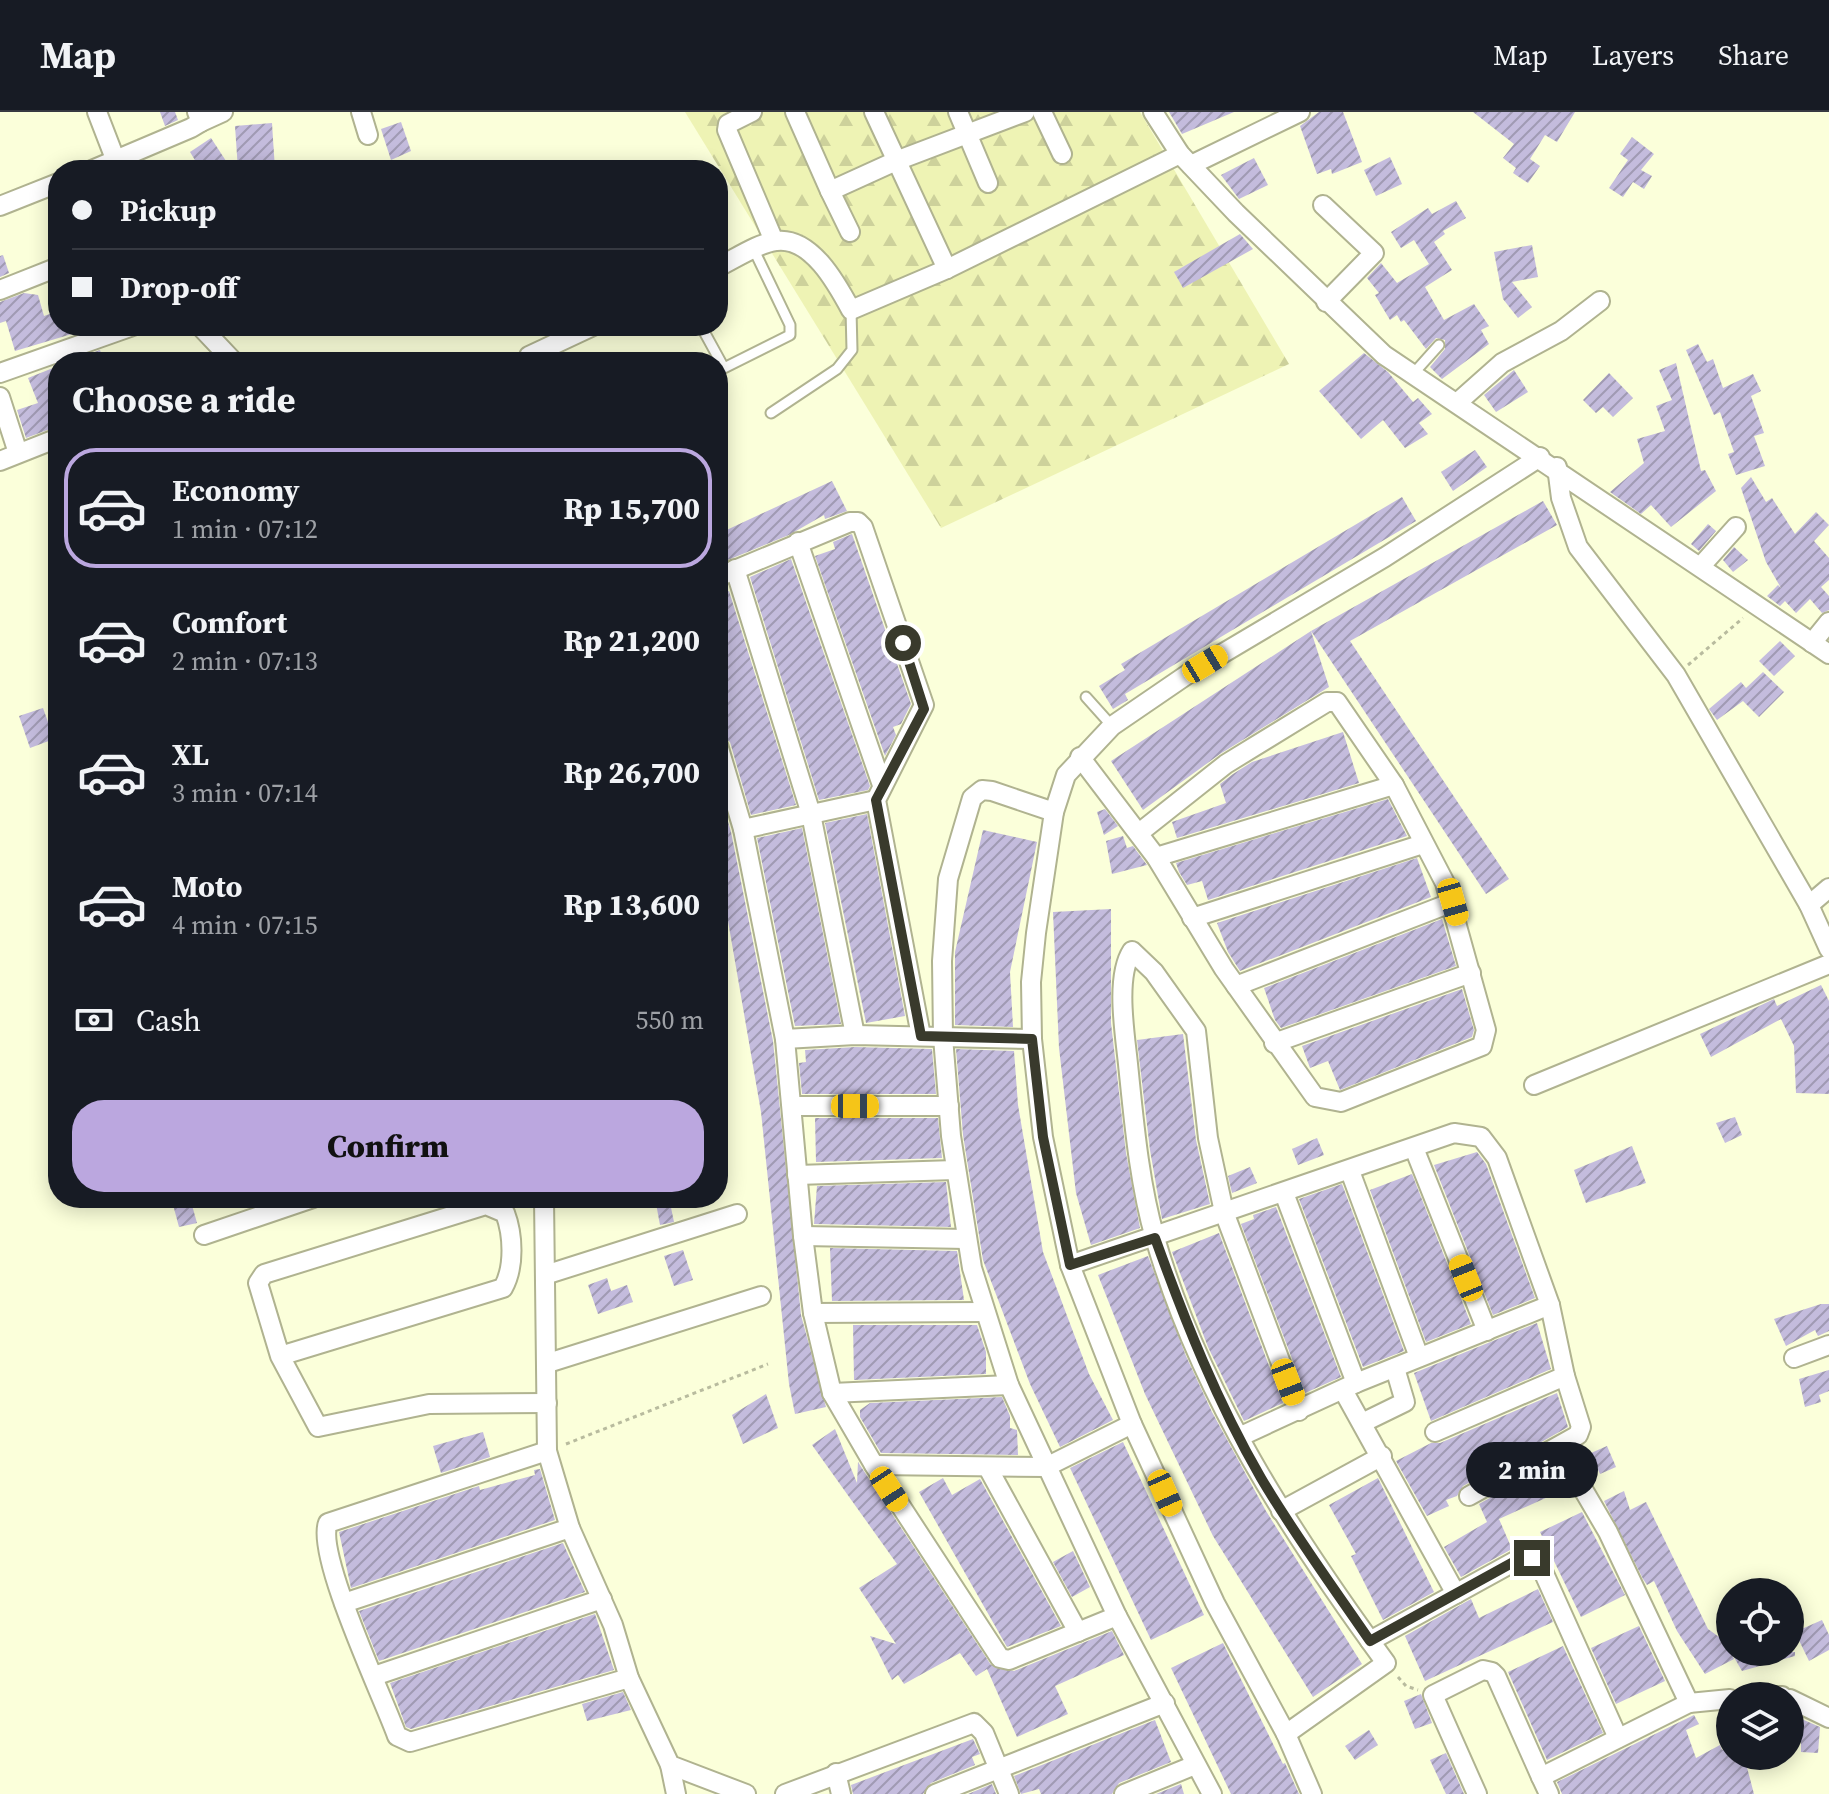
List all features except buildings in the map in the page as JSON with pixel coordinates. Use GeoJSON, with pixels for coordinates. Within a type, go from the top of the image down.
{"type":"FeatureCollection","features":[{"type":"Feature","properties":{"kind":"street"},"geometry":{"type":"LineString","coordinates":[[97,112],[115,160]]}},
{"type":"Feature","properties":{"kind":"street"},"geometry":{"type":"LineString","coordinates":[[126,160],[199,117],[223,112]]}},
{"type":"Feature","properties":{"kind":"street"},"geometry":{"type":"LineString","coordinates":[[361,112],[368,135]]}},
{"type":"Feature","properties":{"kind":"street"},"geometry":{"type":"LineString","coordinates":[[752,112],[728,124],[727,130],[774,241]]}},
{"type":"Feature","properties":{"kind":"street"},"geometry":{"type":"LineString","coordinates":[[795,112],[850,232]]}},
{"type":"Feature","properties":{"kind":"street"},"geometry":{"type":"LineString","coordinates":[[874,112],[947,269]]}},
{"type":"Feature","properties":{"kind":"street"},"geometry":{"type":"LineString","coordinates":[[958,112],[988,183]]}},
{"type":"Feature","properties":{"kind":"street"},"geometry":{"type":"LineString","coordinates":[[830,191],[896,161],[1025,112]]}},
{"type":"Feature","properties":{"kind":"street"},"geometry":{"type":"LineString","coordinates":[[1042,112],[1062,154]]}},
{"type":"Feature","properties":{"kind":"street"},"geometry":{"type":"LineString","coordinates":[[1153,112],[1185,159],[1326,302],[1384,355],[1557,467],[1829,654]]}},
{"type":"Feature","properties":{"kind":"street"},"geometry":{"type":"LineString","coordinates":[[728,262],[774,241],[794,242],[835,280],[851,310],[1185,159],[1300,112]]}},
{"type":"Feature","properties":{"kind":"street"},"geometry":{"type":"LineString","coordinates":[[0,206],[48,187]]}},
{"type":"Feature","properties":{"kind":"street"},"geometry":{"type":"LineString","coordinates":[[1323,205],[1374,253],[1326,302]]}},
{"type":"Feature","properties":{"kind":"street"},"geometry":{"type":"LineString","coordinates":[[0,290],[48,271]]}},
{"type":"Feature","properties":{"kind":"street"},"geometry":{"type":"LineString","coordinates":[[1457,403],[1502,363],[1561,331],[1600,301]]}},
{"type":"Feature","properties":{"kind":"street"},"geometry":{"type":"LineString","coordinates":[[59,352],[105,336]]}},
{"type":"Feature","properties":{"kind":"street"},"geometry":{"type":"LineString","coordinates":[[209,336],[225,352]]}},
{"type":"Feature","properties":{"kind":"street"},"geometry":{"type":"LineString","coordinates":[[538,352],[572,336]]}},
{"type":"Feature","properties":{"kind":"street"},"geometry":{"type":"LineString","coordinates":[[0,373],[48,356]]}},
{"type":"Feature","properties":{"kind":"street"},"geometry":{"type":"LineString","coordinates":[[0,397],[18,453]]}},
{"type":"Feature","properties":{"kind":"street"},"geometry":{"type":"LineString","coordinates":[[0,461],[48,442]]}},
{"type":"Feature","properties":{"kind":"street"},"geometry":{"type":"LineString","coordinates":[[1312,1794],[1286,1734],[1215,1603],[1132,1424],[1070,1265],[1043,1137],[1032,1039],[1031,982],[1054,812],[1061,784],[1080,757],[1112,726],[1188,674],[1385,557],[1540,457]]}},
{"type":"Feature","properties":{"kind":"street"},"geometry":{"type":"LineString","coordinates":[[1557,467],[1561,498],[1578,547],[1676,675],[1809,905],[1829,949]]}},
{"type":"Feature","properties":{"kind":"street"},"geometry":{"type":"LineString","coordinates":[[728,573],[854,521],[863,527],[924,705],[879,793],[811,814],[743,829]]}},
{"type":"Feature","properties":{"kind":"street"},"geometry":{"type":"LineString","coordinates":[[1701,566],[1736,527]]}},
{"type":"Feature","properties":{"kind":"street"},"geometry":{"type":"LineString","coordinates":[[798,542],[879,793],[921,1036]]}},
{"type":"Feature","properties":{"kind":"street"},"geometry":{"type":"LineString","coordinates":[[728,576],[811,814],[855,1035]]}},
{"type":"Feature","properties":{"kind":"street"},"geometry":{"type":"LineString","coordinates":[[1812,643],[1829,622]]}},
{"type":"Feature","properties":{"kind":"street"},"geometry":{"type":"LineString","coordinates":[[1080,757],[1156,857],[1236,986],[1315,1097],[1341,1102],[1482,1046],[1486,1030],[1453,902],[1394,785],[1343,706],[1327,702],[1226,764],[1139,833]]}},
{"type":"Feature","properties":{"kind":"street"},"geometry":{"type":"LineString","coordinates":[[728,779],[743,829],[785,1039],[813,1313],[832,1393],[874,1465],[1000,1658],[1009,1660],[1117,1616]]}},
{"type":"Feature","properties":{"kind":"street"},"geometry":{"type":"LineString","coordinates":[[1156,857],[1394,785]]}},
{"type":"Feature","properties":{"kind":"street"},"geometry":{"type":"LineString","coordinates":[[1054,812],[982,790],[972,798],[948,879],[943,909],[943,1037],[955,1170],[984,1312],[1009,1385],[1117,1616],[1212,1794]]}},
{"type":"Feature","properties":{"kind":"street"},"geometry":{"type":"LineString","coordinates":[[1192,918],[1423,844]]}},
{"type":"Feature","properties":{"kind":"street"},"geometry":{"type":"LineString","coordinates":[[1809,905],[1829,888]]}},
{"type":"Feature","properties":{"kind":"street"},"geometry":{"type":"LineString","coordinates":[[1236,986],[1453,902]]}},
{"type":"Feature","properties":{"kind":"street"},"geometry":{"type":"LineString","coordinates":[[1286,1734],[1386,1663],[1281,1511],[1239,1437],[1190,1332],[1155,1238],[1140,1167],[1123,1011],[1126,961],[1132,951],[1154,972],[1196,1031],[1208,1138],[1224,1212],[1299,1411]]}},
{"type":"Feature","properties":{"kind":"street"},"geometry":{"type":"LineString","coordinates":[[1534,1085],[1829,964]]}},
{"type":"Feature","properties":{"kind":"street"},"geometry":{"type":"LineString","coordinates":[[1274,1043],[1471,973]]}},
{"type":"Feature","properties":{"kind":"street"},"geometry":{"type":"LineString","coordinates":[[785,1039],[855,1035],[1032,1039]]}},
{"type":"Feature","properties":{"kind":"street"},"geometry":{"type":"LineString","coordinates":[[792,1106],[949,1106]]}},
{"type":"Feature","properties":{"kind":"street"},"geometry":{"type":"LineString","coordinates":[[1070,1265],[1464,1132],[1481,1137],[1490,1146],[1550,1305],[1565,1376],[1581,1427],[1578,1435],[1469,1496]]}},
{"type":"Feature","properties":{"kind":"street"},"geometry":{"type":"LineString","coordinates":[[1414,1148],[1487,1331]]}},
{"type":"Feature","properties":{"kind":"street"},"geometry":{"type":"LineString","coordinates":[[797,1175],[955,1170]]}},
{"type":"Feature","properties":{"kind":"street"},"geometry":{"type":"LineString","coordinates":[[1350,1171],[1419,1357]]}},
{"type":"Feature","properties":{"kind":"street"},"geometry":{"type":"LineString","coordinates":[[1284,1193],[1362,1423],[1456,1594]]}},
{"type":"Feature","properties":{"kind":"street"},"geometry":{"type":"LineString","coordinates":[[204,1235],[284,1208]]}},
{"type":"Feature","properties":{"kind":"street"},"geometry":{"type":"LineString","coordinates":[[476,1208],[264,1274],[258,1283],[280,1356],[311,1421],[318,1427],[429,1404],[547,1403]]}},
{"type":"Feature","properties":{"kind":"street"},"geometry":{"type":"LineString","coordinates":[[280,1356],[503,1288],[512,1235],[505,1213],[493,1208]]}},
{"type":"Feature","properties":{"kind":"street"},"geometry":{"type":"LineString","coordinates":[[544,1208],[547,1451],[570,1528],[602,1599],[629,1678],[670,1765],[676,1794]]}},
{"type":"Feature","properties":{"kind":"street"},"geometry":{"type":"LineString","coordinates":[[545,1275],[737,1214]]}},
{"type":"Feature","properties":{"kind":"street"},"geometry":{"type":"LineString","coordinates":[[803,1236],[967,1239]]}},
{"type":"Feature","properties":{"kind":"street"},"geometry":{"type":"LineString","coordinates":[[548,1363],[761,1296]]}},
{"type":"Feature","properties":{"kind":"street"},"geometry":{"type":"LineString","coordinates":[[1239,1437],[1350,1386],[1550,1305]]}},
{"type":"Feature","properties":{"kind":"street"},"geometry":{"type":"LineString","coordinates":[[813,1313],[984,1312]]}},
{"type":"Feature","properties":{"kind":"street"},"geometry":{"type":"LineString","coordinates":[[1794,1358],[1829,1345]]}},
{"type":"Feature","properties":{"kind":"street"},"geometry":{"type":"LineString","coordinates":[[1362,1423],[1405,1402],[1395,1368]]}},
{"type":"Feature","properties":{"kind":"street"},"geometry":{"type":"LineString","coordinates":[[1435,1432],[1565,1376]]}},
{"type":"Feature","properties":{"kind":"street"},"geometry":{"type":"LineString","coordinates":[[832,1393],[1009,1385]]}},
{"type":"Feature","properties":{"kind":"street"},"geometry":{"type":"LineString","coordinates":[[874,1465],[1046,1467],[1132,1424]]}},
{"type":"Feature","properties":{"kind":"street"},"geometry":{"type":"LineString","coordinates":[[547,1451],[328,1523],[325,1530],[328,1554],[344,1603],[397,1736],[410,1742],[629,1678]]}},
{"type":"Feature","properties":{"kind":"street"},"geometry":{"type":"LineString","coordinates":[[1281,1511],[1382,1456]]}},
{"type":"Feature","properties":{"kind":"street"},"geometry":{"type":"LineString","coordinates":[[988,1468],[1078,1632]]}},
{"type":"Feature","properties":{"kind":"street"},"geometry":{"type":"LineString","coordinates":[[1577,1479],[1608,1532],[1689,1703]]}},
{"type":"Feature","properties":{"kind":"street"},"geometry":{"type":"LineString","coordinates":[[344,1603],[570,1528]]}},
{"type":"Feature","properties":{"kind":"street"},"geometry":{"type":"LineString","coordinates":[[1370,1641],[1519,1559],[1532,1558],[1538,1563],[1618,1738]]}},
{"type":"Feature","properties":{"kind":"street"},"geometry":{"type":"LineString","coordinates":[[374,1676],[602,1599]]}},
{"type":"Feature","properties":{"kind":"street"},"geometry":{"type":"LineString","coordinates":[[1477,1794],[1433,1695],[1483,1670],[1492,1672],[1545,1786],[1618,1738],[1689,1703],[1716,1700]]}},
{"type":"Feature","properties":{"kind":"street"},"geometry":{"type":"LineString","coordinates":[[935,1794],[1165,1703]]}},
{"type":"Feature","properties":{"kind":"street"},"geometry":{"type":"LineString","coordinates":[[1804,1706],[1829,1718]]}},
{"type":"Feature","properties":{"kind":"street"},"geometry":{"type":"LineString","coordinates":[[785,1794],[974,1723],[984,1733],[1001,1768],[1009,1794]]}},
{"type":"Feature","properties":{"kind":"street"},"geometry":{"type":"LineString","coordinates":[[670,1765],[746,1794]]}},
{"type":"Feature","properties":{"kind":"street"},"geometry":{"type":"LineString","coordinates":[[1124,1794],[1195,1765]]}},
{"type":"Feature","properties":{"kind":"street"},"geometry":{"type":"LineString","coordinates":[[836,1773],[841,1794]]}},
{"type":"Feature","properties":{"kind":"lane"},"geometry":{"type":"LineString","coordinates":[[728,366],[790,335],[790,325],[754,250]]}},
{"type":"Feature","properties":{"kind":"lane"},"geometry":{"type":"LineString","coordinates":[[771,413],[837,369],[852,350],[851,310]]}},
{"type":"Feature","properties":{"kind":"lane"},"geometry":{"type":"LineString","coordinates":[[1413,374],[1439,345]]}},
{"type":"Feature","properties":{"kind":"lane"},"geometry":{"type":"LineString","coordinates":[[1086,697],[1112,726]]}},
{"type":"Feature","properties":{"kind":"path"},"geometry":{"type":"LineString","coordinates":[[1676,675],[1758,606]]}},
{"type":"Feature","properties":{"kind":"path"},"geometry":{"type":"LineString","coordinates":[[547,1451],[768,1364]]}},
{"type":"Feature","properties":{"kind":"path"},"geometry":{"type":"LineString","coordinates":[[1386,1663],[1406,1686],[1433,1695]]}},
{"type":"Feature","properties":{"kind":"green space"},"geometry":{"type":"Polygon","coordinates":[[[685,112],[1140,112],[1289,364],[941,528],[728,182],[728,160],[715,160],[685,112]]]}},
{"type":"Feature","properties":{"kind":"route"},"geometry":{"type":"LineString","coordinates":[[903,643],[924,709],[876,800],[921,1036],[1032,1039],[1043,1137],[1070,1265],[1155,1238],[1190,1332],[1239,1437],[1281,1511],[1370,1641],[1519,1559],[1532,1558]]}}]}
